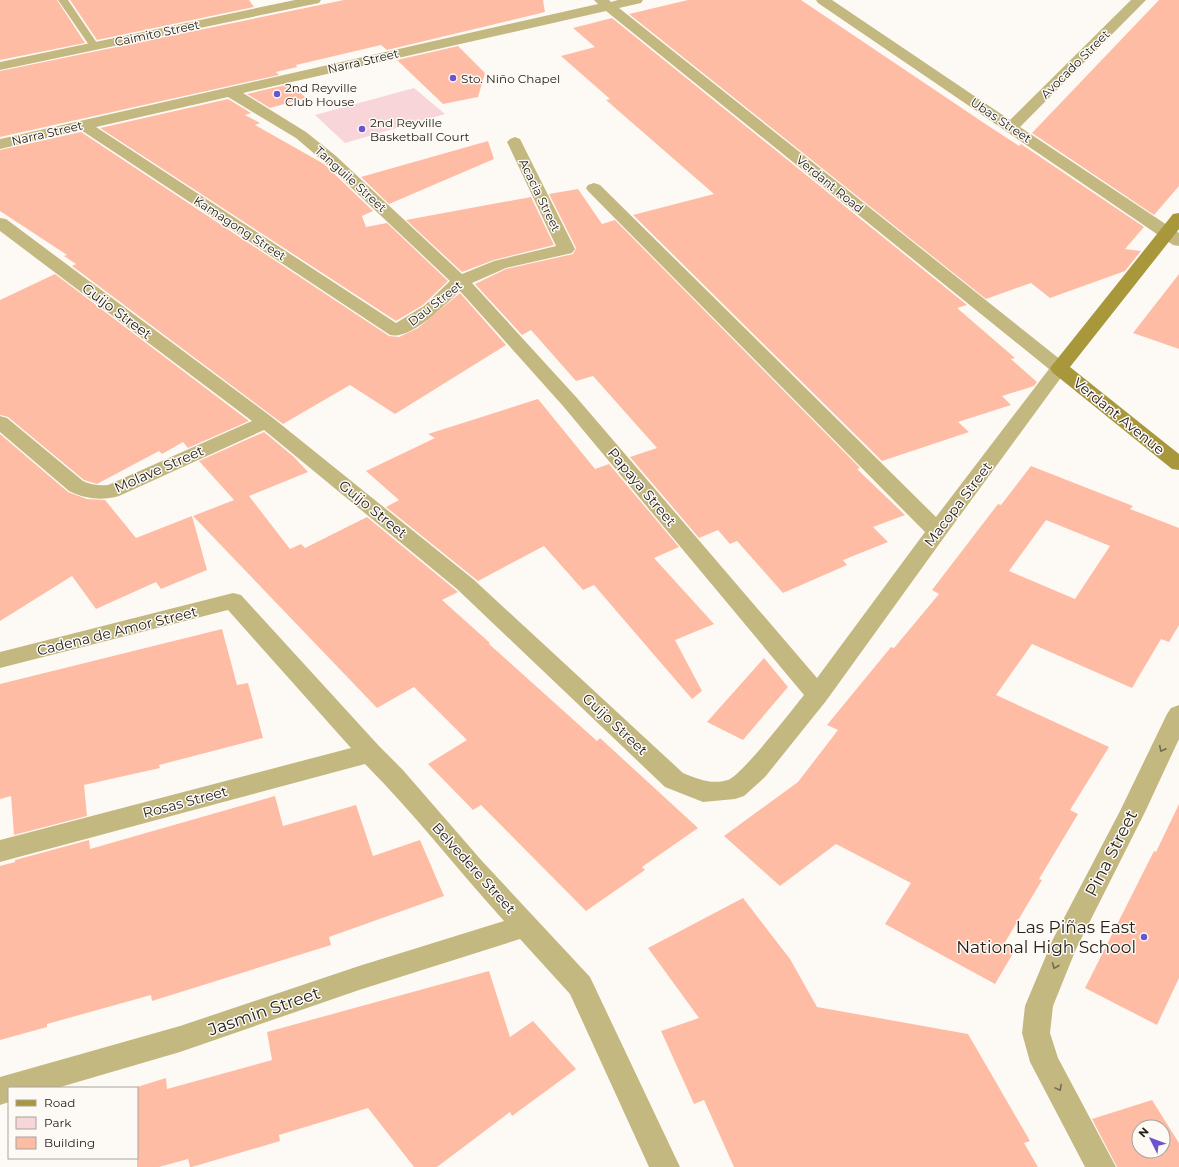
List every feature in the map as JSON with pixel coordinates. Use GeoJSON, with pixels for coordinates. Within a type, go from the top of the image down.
{"type":"FeatureCollection","features":[{"type":"Feature","properties":{"kind":"street","name":"Caimito Street"},"geometry":{"type":"LineString","coordinates":[[0,66],[314,0]]}},
{"type":"Feature","properties":{"kind":"street","name":"Narra Street"},"geometry":{"type":"LineString","coordinates":[[0,144],[604,3],[636,0]]}},
{"type":"Feature","properties":{"kind":"street","name":"Ubas Street"},"geometry":{"type":"LineString","coordinates":[[823,0],[1173,237]]}},
{"type":"Feature","properties":{"kind":"street","name":"Avocado Street"},"geometry":{"type":"LineString","coordinates":[[1011,127],[1138,0]]}},
{"type":"Feature","properties":{"kind":"street","name":"Verdant Road"},"geometry":{"type":"LineString","coordinates":[[604,3],[1059,368]]}},
{"type":"Feature","properties":{"kind":"street","name":"Tanguile Street"},"geometry":{"type":"LineString","coordinates":[[229,91],[301,135],[330,158],[461,282]]}},
{"type":"Feature","properties":{"kind":"street","name":"Kamagong Street"},"geometry":{"type":"LineString","coordinates":[[83,125],[396,331]]}},
{"type":"Feature","properties":{"kind":"street","name":"Acacia Street"},"geometry":{"type":"LineString","coordinates":[[515,142],[566,249]]}},
{"type":"Feature","properties":{"kind":"street"},"geometry":{"type":"LineString","coordinates":[[594,188],[937,532]]}},
{"type":"Feature","properties":{"kind":"street","name":"Macopa Street"},"geometry":{"type":"LineString","coordinates":[[736,789],[756,770],[818,695],[1059,368],[1173,237],[1179,218]]}},
{"type":"Feature","properties":{"kind":"street","name":"Guijo Street"},"geometry":{"type":"LineString","coordinates":[[0,224],[266,422],[465,584],[674,780],[703,792],[736,789]]}},
{"type":"Feature","properties":{"kind":"street","name":"Dau Street"},"geometry":{"type":"LineString","coordinates":[[396,331],[424,314],[461,282],[502,263],[566,249]]}},
{"type":"Feature","properties":{"kind":"street","name":"Papaya Street"},"geometry":{"type":"LineString","coordinates":[[461,282],[570,402],[818,695]]}},
{"type":"Feature","properties":{"kind":"street","name":"Verdant Avenue"},"geometry":{"type":"LineString","coordinates":[[1059,368],[1179,464]]}},
{"type":"Feature","properties":{"kind":"street","name":"Molave Street"},"geometry":{"type":"LineString","coordinates":[[0,422],[76,486],[89,492],[100,493],[112,491],[266,422]]}},
{"type":"Feature","properties":{"kind":"street","name":"Cadena de Amor Street"},"geometry":{"type":"LineString","coordinates":[[0,660],[233,602]]}},
{"type":"Feature","properties":{"kind":"street","name":"Belvedere Street"},"geometry":{"type":"LineString","coordinates":[[233,602],[370,754],[393,776],[473,869],[580,986],[665,1167]]}},
{"type":"Feature","properties":{"kind":"street","name":"Pina Street"},"geometry":{"type":"LineString","coordinates":[[1102,1167],[1045,1062],[1036,1033],[1039,1006],[1063,947],[1132,812],[1179,714]]}},
{"type":"Feature","properties":{"kind":"street","name":"Rosas Street"},"geometry":{"type":"LineString","coordinates":[[0,851],[370,754]]}},
{"type":"Feature","properties":{"kind":"street","name":"Jasmin Street"},"geometry":{"type":"LineString","coordinates":[[14,1087],[180,1039],[359,978],[526,926]]}},
{"type":"Feature","properties":{"kind":"lane"},"geometry":{"type":"LineString","coordinates":[[63,0],[94,46]]}},
{"type":"Feature","properties":{"kind":"green space","name":"2nd Reyville Basketball Court"},"geometry":{"type":"Polygon","coordinates":[[[414,88],[445,114],[345,143],[315,115],[414,88]]]}},
{"type":"Feature","properties":{"kind":"building"},"geometry":{"type":"Polygon","coordinates":[[[0,0],[57,0],[85,43],[0,60],[0,0]]]}},
{"type":"Feature","properties":{"kind":"building"},"geometry":{"type":"Polygon","coordinates":[[[70,0],[249,0],[254,7],[97,40],[70,0]]]}},
{"type":"Feature","properties":{"kind":"building"},"geometry":{"type":"Polygon","coordinates":[[[344,0],[543,0],[545,12],[387,50],[381,45],[296,65],[297,67],[276,72],[279,75],[0,137],[0,71],[344,0]]]}},
{"type":"Feature","properties":{"kind":"building"},"geometry":{"type":"Polygon","coordinates":[[[688,0],[801,0],[987,125],[1019,146],[1021,144],[1144,227],[1125,249],[1141,251],[1125,271],[1050,298],[1031,283],[986,299],[629,14],[688,0]]]}},
{"type":"Feature","properties":{"kind":"building"},"geometry":{"type":"Polygon","coordinates":[[[1159,0],[1179,0],[1179,186],[1154,215],[1032,133],[1159,0]]]}},
{"type":"Feature","properties":{"kind":"building"},"geometry":{"type":"Polygon","coordinates":[[[612,18],[967,305],[957,308],[1015,358],[1011,359],[1037,382],[1034,386],[1002,396],[1011,405],[958,422],[969,432],[882,461],[633,215],[714,194],[606,100],[610,99],[561,56],[595,47],[573,28],[612,18]]]}},
{"type":"Feature","properties":{"kind":"building","name":"Sto. Niño Chapel"},"geometry":{"type":"Polygon","coordinates":[[[458,46],[485,73],[478,97],[443,104],[397,60],[458,46]]]}},
{"type":"Feature","properties":{"kind":"building","name":"2nd Reyville Club House"},"geometry":{"type":"Polygon","coordinates":[[[290,84],[306,98],[270,108],[247,94],[290,84]]]}},
{"type":"Feature","properties":{"kind":"building"},"geometry":{"type":"Polygon","coordinates":[[[228,99],[251,113],[245,115],[260,123],[255,125],[324,164],[373,211],[362,216],[366,227],[387,223],[448,281],[423,305],[396,321],[100,128],[228,99]]]}},
{"type":"Feature","properties":{"kind":"building"},"geometry":{"type":"Polygon","coordinates":[[[81,132],[389,336],[399,337],[418,328],[460,293],[506,345],[395,414],[350,385],[283,424],[72,266],[76,264],[64,256],[67,255],[0,211],[0,150],[81,132]]]}},
{"type":"Feature","properties":{"kind":"building"},"geometry":{"type":"Polygon","coordinates":[[[488,141],[494,159],[389,204],[361,177],[488,141]]]}},
{"type":"Feature","properties":{"kind":"building"},"geometry":{"type":"Polygon","coordinates":[[[578,189],[602,224],[615,220],[860,468],[857,469],[905,515],[873,527],[888,542],[843,560],[847,565],[783,593],[737,541],[730,544],[718,530],[699,538],[630,457],[657,448],[593,376],[576,381],[531,330],[522,335],[475,284],[506,269],[573,254],[576,248],[549,194],[578,189]]]}},
{"type":"Feature","properties":{"kind":"building"},"geometry":{"type":"Polygon","coordinates":[[[531,197],[554,245],[494,260],[462,272],[406,220],[531,197]]]}},
{"type":"Feature","properties":{"kind":"building"},"geometry":{"type":"Polygon","coordinates":[[[55,274],[249,421],[188,448],[183,442],[162,454],[159,451],[97,484],[84,480],[8,417],[0,415],[0,300],[55,274]]]}},
{"type":"Feature","properties":{"kind":"building"},"geometry":{"type":"Polygon","coordinates":[[[1179,274],[1179,349],[1133,333],[1179,274]]]}},
{"type":"Feature","properties":{"kind":"building"},"geometry":{"type":"Polygon","coordinates":[[[538,399],[595,469],[609,464],[679,547],[654,558],[714,624],[675,640],[702,691],[692,699],[594,585],[583,590],[544,546],[478,581],[386,507],[399,500],[366,471],[435,438],[428,434],[538,399]]]}},
{"type":"Feature","properties":{"kind":"building"},"geometry":{"type":"Polygon","coordinates":[[[264,432],[294,457],[308,472],[249,496],[290,549],[301,544],[305,548],[367,517],[458,592],[442,600],[597,741],[600,738],[698,828],[642,867],[645,870],[586,911],[481,805],[473,810],[428,764],[467,740],[414,687],[377,708],[193,516],[234,500],[199,461],[264,432]]]}},
{"type":"Feature","properties":{"kind":"building"},"geometry":{"type":"Polygon","coordinates":[[[0,434],[68,492],[87,499],[105,500],[136,538],[192,516],[207,570],[161,589],[156,582],[96,609],[72,576],[0,621],[0,434]]]}},
{"type":"Feature","properties":{"kind":"building"},"geometry":{"type":"Polygon","coordinates":[[[1031,466],[1133,506],[1130,509],[1179,528],[1179,625],[1169,642],[1161,639],[1132,688],[1032,644],[996,695],[1109,747],[1070,810],[1078,814],[1039,879],[1042,880],[1004,944],[1015,950],[995,984],[885,924],[911,883],[836,844],[780,886],[724,836],[798,782],[838,730],[827,725],[891,647],[894,648],[939,594],[932,590],[998,504],[1001,505],[1031,466]],[[1046,520],[1009,571],[1075,599],[1110,546],[1046,520]]]}},
{"type":"Feature","properties":{"kind":"building"},"geometry":{"type":"Polygon","coordinates":[[[222,629],[237,685],[248,683],[263,738],[159,765],[160,768],[84,785],[87,816],[14,835],[11,796],[0,799],[0,684],[222,629]]]}},
{"type":"Feature","properties":{"kind":"building"},"geometry":{"type":"Polygon","coordinates":[[[764,658],[788,687],[743,740],[707,722],[764,658]]]}},
{"type":"Feature","properties":{"kind":"building"},"geometry":{"type":"Polygon","coordinates":[[[275,796],[283,826],[356,805],[373,856],[420,840],[444,896],[329,937],[331,945],[152,1001],[151,995],[47,1024],[47,1027],[0,1040],[0,866],[15,862],[15,860],[89,840],[90,849],[275,796]]]}},
{"type":"Feature","properties":{"kind":"building"},"geometry":{"type":"Polygon","coordinates":[[[1179,804],[1179,978],[1157,1025],[1085,988],[1154,851],[1156,852],[1179,804]]]}},
{"type":"Feature","properties":{"kind":"building"},"geometry":{"type":"Polygon","coordinates":[[[743,898],[790,959],[817,1007],[968,1034],[1030,1141],[1024,1143],[1038,1167],[734,1167],[704,1100],[694,1104],[661,1031],[699,1018],[648,948],[743,898]]]}},
{"type":"Feature","properties":{"kind":"building"},"geometry":{"type":"Polygon","coordinates":[[[489,971],[510,1037],[533,1021],[576,1069],[512,1116],[510,1112],[437,1167],[414,1167],[368,1108],[279,1135],[280,1141],[192,1167],[190,1167],[188,1159],[159,1167],[137,1167],[137,1087],[166,1078],[167,1089],[272,1060],[267,1032],[489,971]]]}},
{"type":"Feature","properties":{"kind":"building"},"geometry":{"type":"Polygon","coordinates":[[[1152,1100],[1164,1119],[1131,1119],[1131,1159],[1171,1159],[1171,1130],[1179,1143],[1179,1167],[1117,1167],[1092,1119],[1152,1100]]]}},
{"type":"Feature","properties":{"kind":"place","name":"Sto. Niño Chapel"},"geometry":{"type":"Point","coordinates":[453,78]}},
{"type":"Feature","properties":{"kind":"place","name":"2nd Reyville Club House"},"geometry":{"type":"Point","coordinates":[277,94]}},
{"type":"Feature","properties":{"kind":"place","name":"2nd Reyville Basketball Court"},"geometry":{"type":"Point","coordinates":[362,129]}},
{"type":"Feature","properties":{"kind":"place","name":"Las Piñas East National High School"},"geometry":{"type":"Point","coordinates":[1144,937]}}]}
